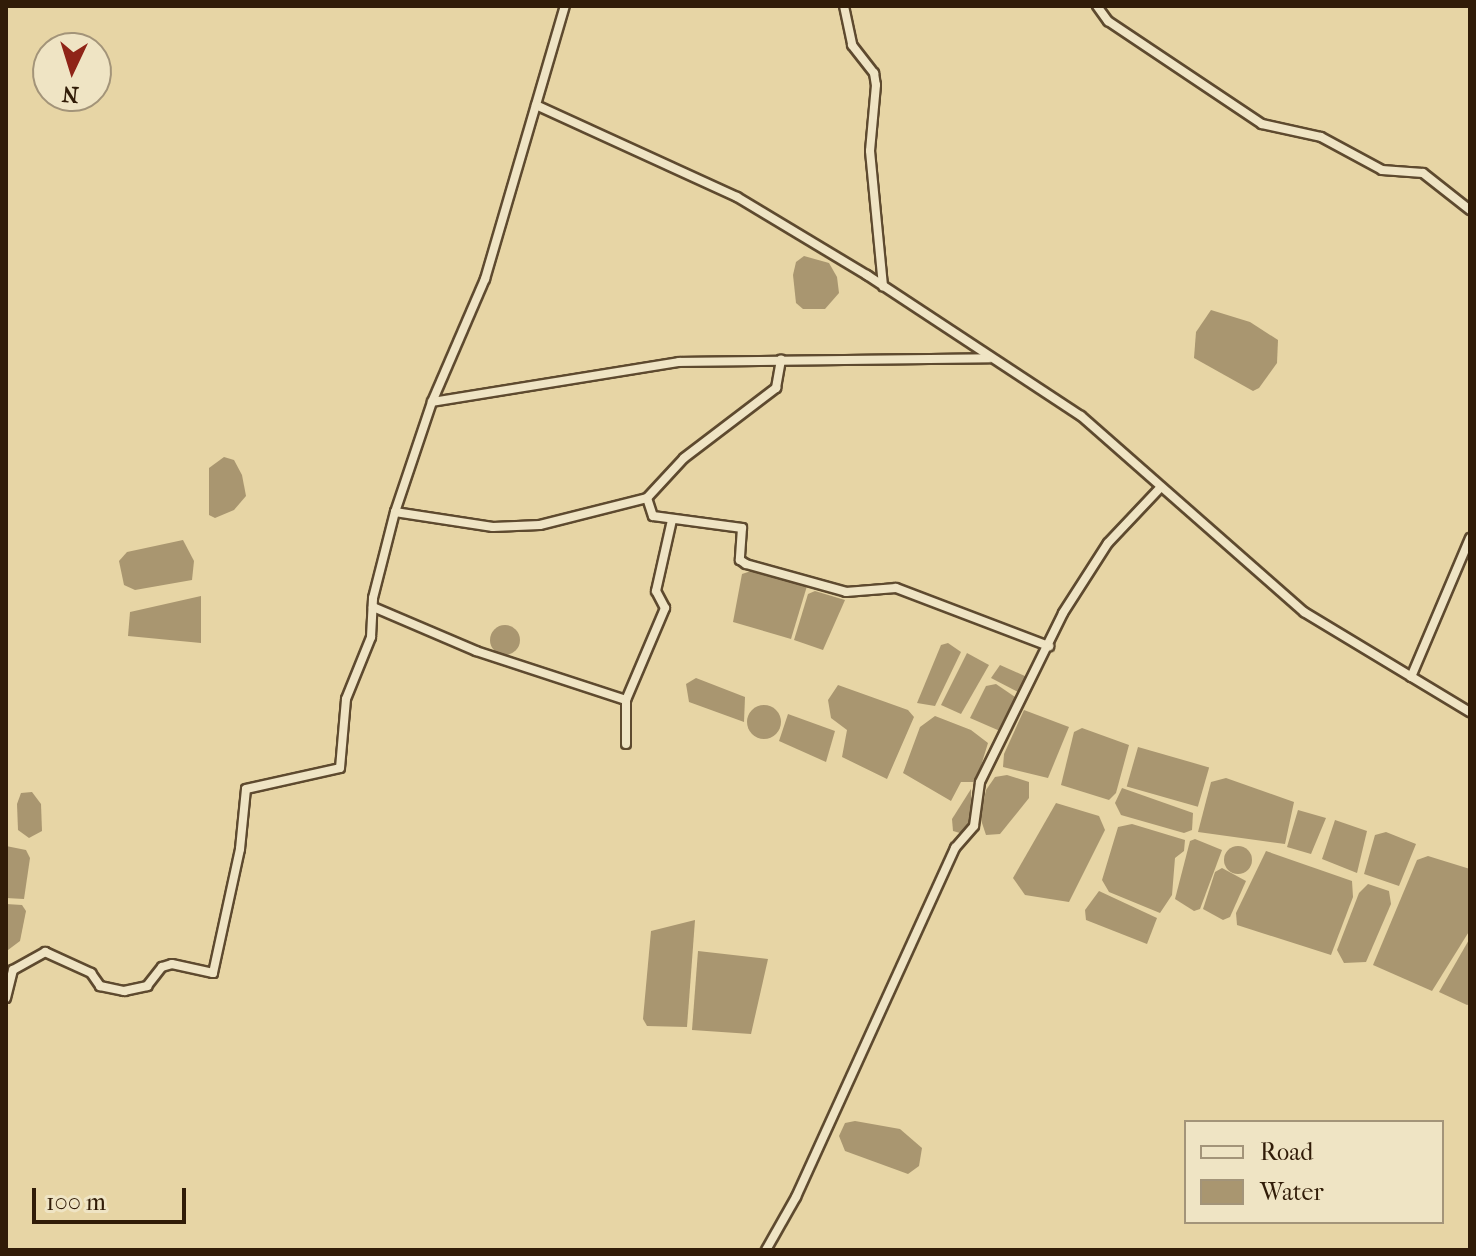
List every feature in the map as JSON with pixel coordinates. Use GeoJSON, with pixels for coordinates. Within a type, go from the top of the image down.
{"type":"FeatureCollection","features":[{"type":"Feature","properties":{"kind":"street"},"geometry":{"type":"LineString","coordinates":[[6,998],[13,970],[45,952],[91,973],[100,986],[124,991],[147,986],[162,967],[172,964],[213,973],[240,849],[246,789],[340,768],[346,699],[371,637],[373,607],[395,512],[432,402],[485,279],[565,6]]}},
{"type":"Feature","properties":{"kind":"street"},"geometry":{"type":"LineString","coordinates":[[844,6],[852,45],[874,73],[876,85],[870,151],[883,286]]}},
{"type":"Feature","properties":{"kind":"street"},"geometry":{"type":"LineString","coordinates":[[1097,6],[1108,21],[1262,124],[1321,137],[1382,170],[1423,173],[1470,210]]}},
{"type":"Feature","properties":{"kind":"street"},"geometry":{"type":"LineString","coordinates":[[536,105],[737,197],[883,286],[1081,416],[1304,612],[1470,712]]}},
{"type":"Feature","properties":{"kind":"street"},"geometry":{"type":"LineString","coordinates":[[432,402],[679,362],[990,358]]}},
{"type":"Feature","properties":{"kind":"street"},"geometry":{"type":"LineString","coordinates":[[395,512],[493,527],[540,525],[647,498],[684,458],[776,388],[781,359]]}},
{"type":"Feature","properties":{"kind":"street"},"geometry":{"type":"LineString","coordinates":[[766,1250],[796,1197],[955,848],[974,826],[980,782],[1049,646],[1108,543],[1160,488]]}},
{"type":"Feature","properties":{"kind":"street"},"geometry":{"type":"LineString","coordinates":[[647,498],[653,516],[742,528],[740,560],[746,564],[846,592],[896,588],[1049,646]]}},
{"type":"Feature","properties":{"kind":"street"},"geometry":{"type":"LineString","coordinates":[[626,744],[626,700],[665,608],[656,591],[672,520]]}},
{"type":"Feature","properties":{"kind":"street"},"geometry":{"type":"LineString","coordinates":[[1411,677],[1470,538]]}},
{"type":"Feature","properties":{"kind":"street"},"geometry":{"type":"LineString","coordinates":[[373,607],[476,651],[626,700]]}},
{"type":"Feature","properties":{"kind":"water"},"geometry":{"type":"Polygon","coordinates":[[[804,256],[829,263],[837,277],[839,293],[825,309],[803,309],[796,303],[793,275],[796,262],[804,256]]]}},
{"type":"Feature","properties":{"kind":"water"},"geometry":{"type":"Polygon","coordinates":[[[1211,310],[1250,322],[1278,340],[1277,363],[1259,388],[1253,391],[1194,358],[1196,332],[1211,310]]]}},
{"type":"Feature","properties":{"kind":"water"},"geometry":{"type":"Polygon","coordinates":[[[224,457],[234,460],[242,475],[246,496],[234,510],[215,518],[209,515],[209,468],[224,457]]]}},
{"type":"Feature","properties":{"kind":"water"},"geometry":{"type":"Polygon","coordinates":[[[183,540],[194,561],[192,580],[135,590],[124,585],[119,561],[127,552],[183,540]]]}},
{"type":"Feature","properties":{"kind":"water"},"geometry":{"type":"Polygon","coordinates":[[[751,571],[807,586],[791,639],[733,622],[742,574],[751,571]]]}},
{"type":"Feature","properties":{"kind":"water"},"geometry":{"type":"Polygon","coordinates":[[[815,591],[845,600],[823,650],[794,640],[808,594],[815,591]]]}},
{"type":"Feature","properties":{"kind":"water"},"geometry":{"type":"Polygon","coordinates":[[[201,596],[201,643],[128,636],[130,612],[201,596]]]}},
{"type":"Feature","properties":{"kind":"water"},"geometry":{"type":"Polygon","coordinates":[[[505,625],[516,629],[520,640],[516,651],[505,655],[494,651],[490,640],[494,629],[505,625]]]}},
{"type":"Feature","properties":{"kind":"water"},"geometry":{"type":"Polygon","coordinates":[[[948,643],[961,652],[935,706],[917,703],[941,645],[948,643]]]}},
{"type":"Feature","properties":{"kind":"water"},"geometry":{"type":"Polygon","coordinates":[[[967,653],[989,665],[961,714],[941,705],[967,653]]]}},
{"type":"Feature","properties":{"kind":"water"},"geometry":{"type":"Polygon","coordinates":[[[1000,665],[1027,677],[1020,693],[991,678],[1000,665]]]}},
{"type":"Feature","properties":{"kind":"water"},"geometry":{"type":"Polygon","coordinates":[[[696,678],[745,697],[744,722],[689,702],[686,684],[696,678]]]}},
{"type":"Feature","properties":{"kind":"water"},"geometry":{"type":"Polygon","coordinates":[[[996,684],[1018,699],[1000,731],[970,718],[986,686],[996,684]]]}},
{"type":"Feature","properties":{"kind":"water"},"geometry":{"type":"Polygon","coordinates":[[[838,685],[908,710],[914,717],[887,779],[842,757],[847,730],[831,718],[828,700],[838,685]]]}},
{"type":"Feature","properties":{"kind":"water"},"geometry":{"type":"Polygon","coordinates":[[[764,705],[776,710],[781,722],[776,734],[764,739],[752,734],[747,722],[752,710],[764,705]]]}},
{"type":"Feature","properties":{"kind":"water"},"geometry":{"type":"Polygon","coordinates":[[[1024,710],[1069,727],[1048,778],[1003,767],[1004,754],[1024,710]]]}},
{"type":"Feature","properties":{"kind":"water"},"geometry":{"type":"Polygon","coordinates":[[[788,714],[835,731],[826,762],[779,741],[788,714]]]}},
{"type":"Feature","properties":{"kind":"water"},"geometry":{"type":"Polygon","coordinates":[[[935,716],[971,730],[988,743],[976,782],[961,782],[951,801],[903,773],[920,727],[935,716]]]}},
{"type":"Feature","properties":{"kind":"water"},"geometry":{"type":"Polygon","coordinates":[[[1082,728],[1129,745],[1116,793],[1109,800],[1061,785],[1074,732],[1082,728]]]}},
{"type":"Feature","properties":{"kind":"water"},"geometry":{"type":"Polygon","coordinates":[[[1138,747],[1209,767],[1198,807],[1127,786],[1138,747]]]}},
{"type":"Feature","properties":{"kind":"water"},"geometry":{"type":"Polygon","coordinates":[[[1007,775],[1029,782],[1029,798],[1000,834],[986,835],[980,817],[986,790],[995,777],[1007,775]]]}},
{"type":"Feature","properties":{"kind":"water"},"geometry":{"type":"Polygon","coordinates":[[[1226,778],[1294,802],[1285,844],[1198,832],[1211,782],[1226,778]]]}},
{"type":"Feature","properties":{"kind":"water"},"geometry":{"type":"Polygon","coordinates":[[[1122,788],[1193,813],[1192,830],[1184,833],[1121,815],[1115,803],[1122,788]]]}},
{"type":"Feature","properties":{"kind":"water"},"geometry":{"type":"Polygon","coordinates":[[[971,789],[971,820],[960,833],[953,831],[952,819],[971,789]]]}},
{"type":"Feature","properties":{"kind":"water"},"geometry":{"type":"Polygon","coordinates":[[[32,792],[41,804],[42,831],[29,838],[18,830],[17,804],[21,793],[32,792]]]}},
{"type":"Feature","properties":{"kind":"water"},"geometry":{"type":"Polygon","coordinates":[[[1056,803],[1099,816],[1105,830],[1069,902],[1025,895],[1013,878],[1056,803]]]}},
{"type":"Feature","properties":{"kind":"water"},"geometry":{"type":"Polygon","coordinates":[[[1298,810],[1326,818],[1311,854],[1287,847],[1298,810]]]}},
{"type":"Feature","properties":{"kind":"water"},"geometry":{"type":"Polygon","coordinates":[[[1335,820],[1367,831],[1357,873],[1322,859],[1335,820]]]}},
{"type":"Feature","properties":{"kind":"water"},"geometry":{"type":"Polygon","coordinates":[[[1132,824],[1185,840],[1184,851],[1175,858],[1172,895],[1160,913],[1109,892],[1102,880],[1118,827],[1132,824]]]}},
{"type":"Feature","properties":{"kind":"water"},"geometry":{"type":"Polygon","coordinates":[[[1386,832],[1416,844],[1399,886],[1364,874],[1375,835],[1386,832]]]}},
{"type":"Feature","properties":{"kind":"water"},"geometry":{"type":"Polygon","coordinates":[[[1195,839],[1222,850],[1200,909],[1194,911],[1175,899],[1190,841],[1195,839]]]}},
{"type":"Feature","properties":{"kind":"water"},"geometry":{"type":"Polygon","coordinates":[[[6,846],[26,850],[30,858],[24,899],[6,898],[6,846]]]}},
{"type":"Feature","properties":{"kind":"water"},"geometry":{"type":"Polygon","coordinates":[[[1238,846],[1248,850],[1252,860],[1248,870],[1238,874],[1228,870],[1224,860],[1228,850],[1238,846]]]}},
{"type":"Feature","properties":{"kind":"water"},"geometry":{"type":"Polygon","coordinates":[[[1266,851],[1352,881],[1353,897],[1331,955],[1237,925],[1236,913],[1266,851]]]}},
{"type":"Feature","properties":{"kind":"water"},"geometry":{"type":"Polygon","coordinates":[[[1428,856],[1470,869],[1470,930],[1432,991],[1373,965],[1417,860],[1428,856]]]}},
{"type":"Feature","properties":{"kind":"water"},"geometry":{"type":"Polygon","coordinates":[[[1222,868],[1246,881],[1230,917],[1223,920],[1203,909],[1215,872],[1222,868]]]}},
{"type":"Feature","properties":{"kind":"water"},"geometry":{"type":"Polygon","coordinates":[[[1368,884],[1389,891],[1391,904],[1366,962],[1344,963],[1337,950],[1359,893],[1368,884]]]}},
{"type":"Feature","properties":{"kind":"water"},"geometry":{"type":"Polygon","coordinates":[[[1099,891],[1157,918],[1147,944],[1086,920],[1085,910],[1099,891]]]}},
{"type":"Feature","properties":{"kind":"water"},"geometry":{"type":"Polygon","coordinates":[[[6,904],[22,905],[26,911],[20,941],[8,950],[6,904]]]}},
{"type":"Feature","properties":{"kind":"water"},"geometry":{"type":"Polygon","coordinates":[[[695,920],[687,1027],[647,1026],[643,1019],[651,931],[695,920]]]}},
{"type":"Feature","properties":{"kind":"water"},"geometry":{"type":"Polygon","coordinates":[[[1470,938],[1470,1004],[1467,1005],[1439,992],[1470,938]]]}},
{"type":"Feature","properties":{"kind":"water"},"geometry":{"type":"Polygon","coordinates":[[[698,951],[768,959],[751,1034],[692,1030],[698,951]]]}},
{"type":"Feature","properties":{"kind":"water"},"geometry":{"type":"Polygon","coordinates":[[[855,1121],[900,1129],[922,1148],[919,1166],[908,1174],[845,1151],[839,1136],[845,1123],[855,1121]]]}}]}
